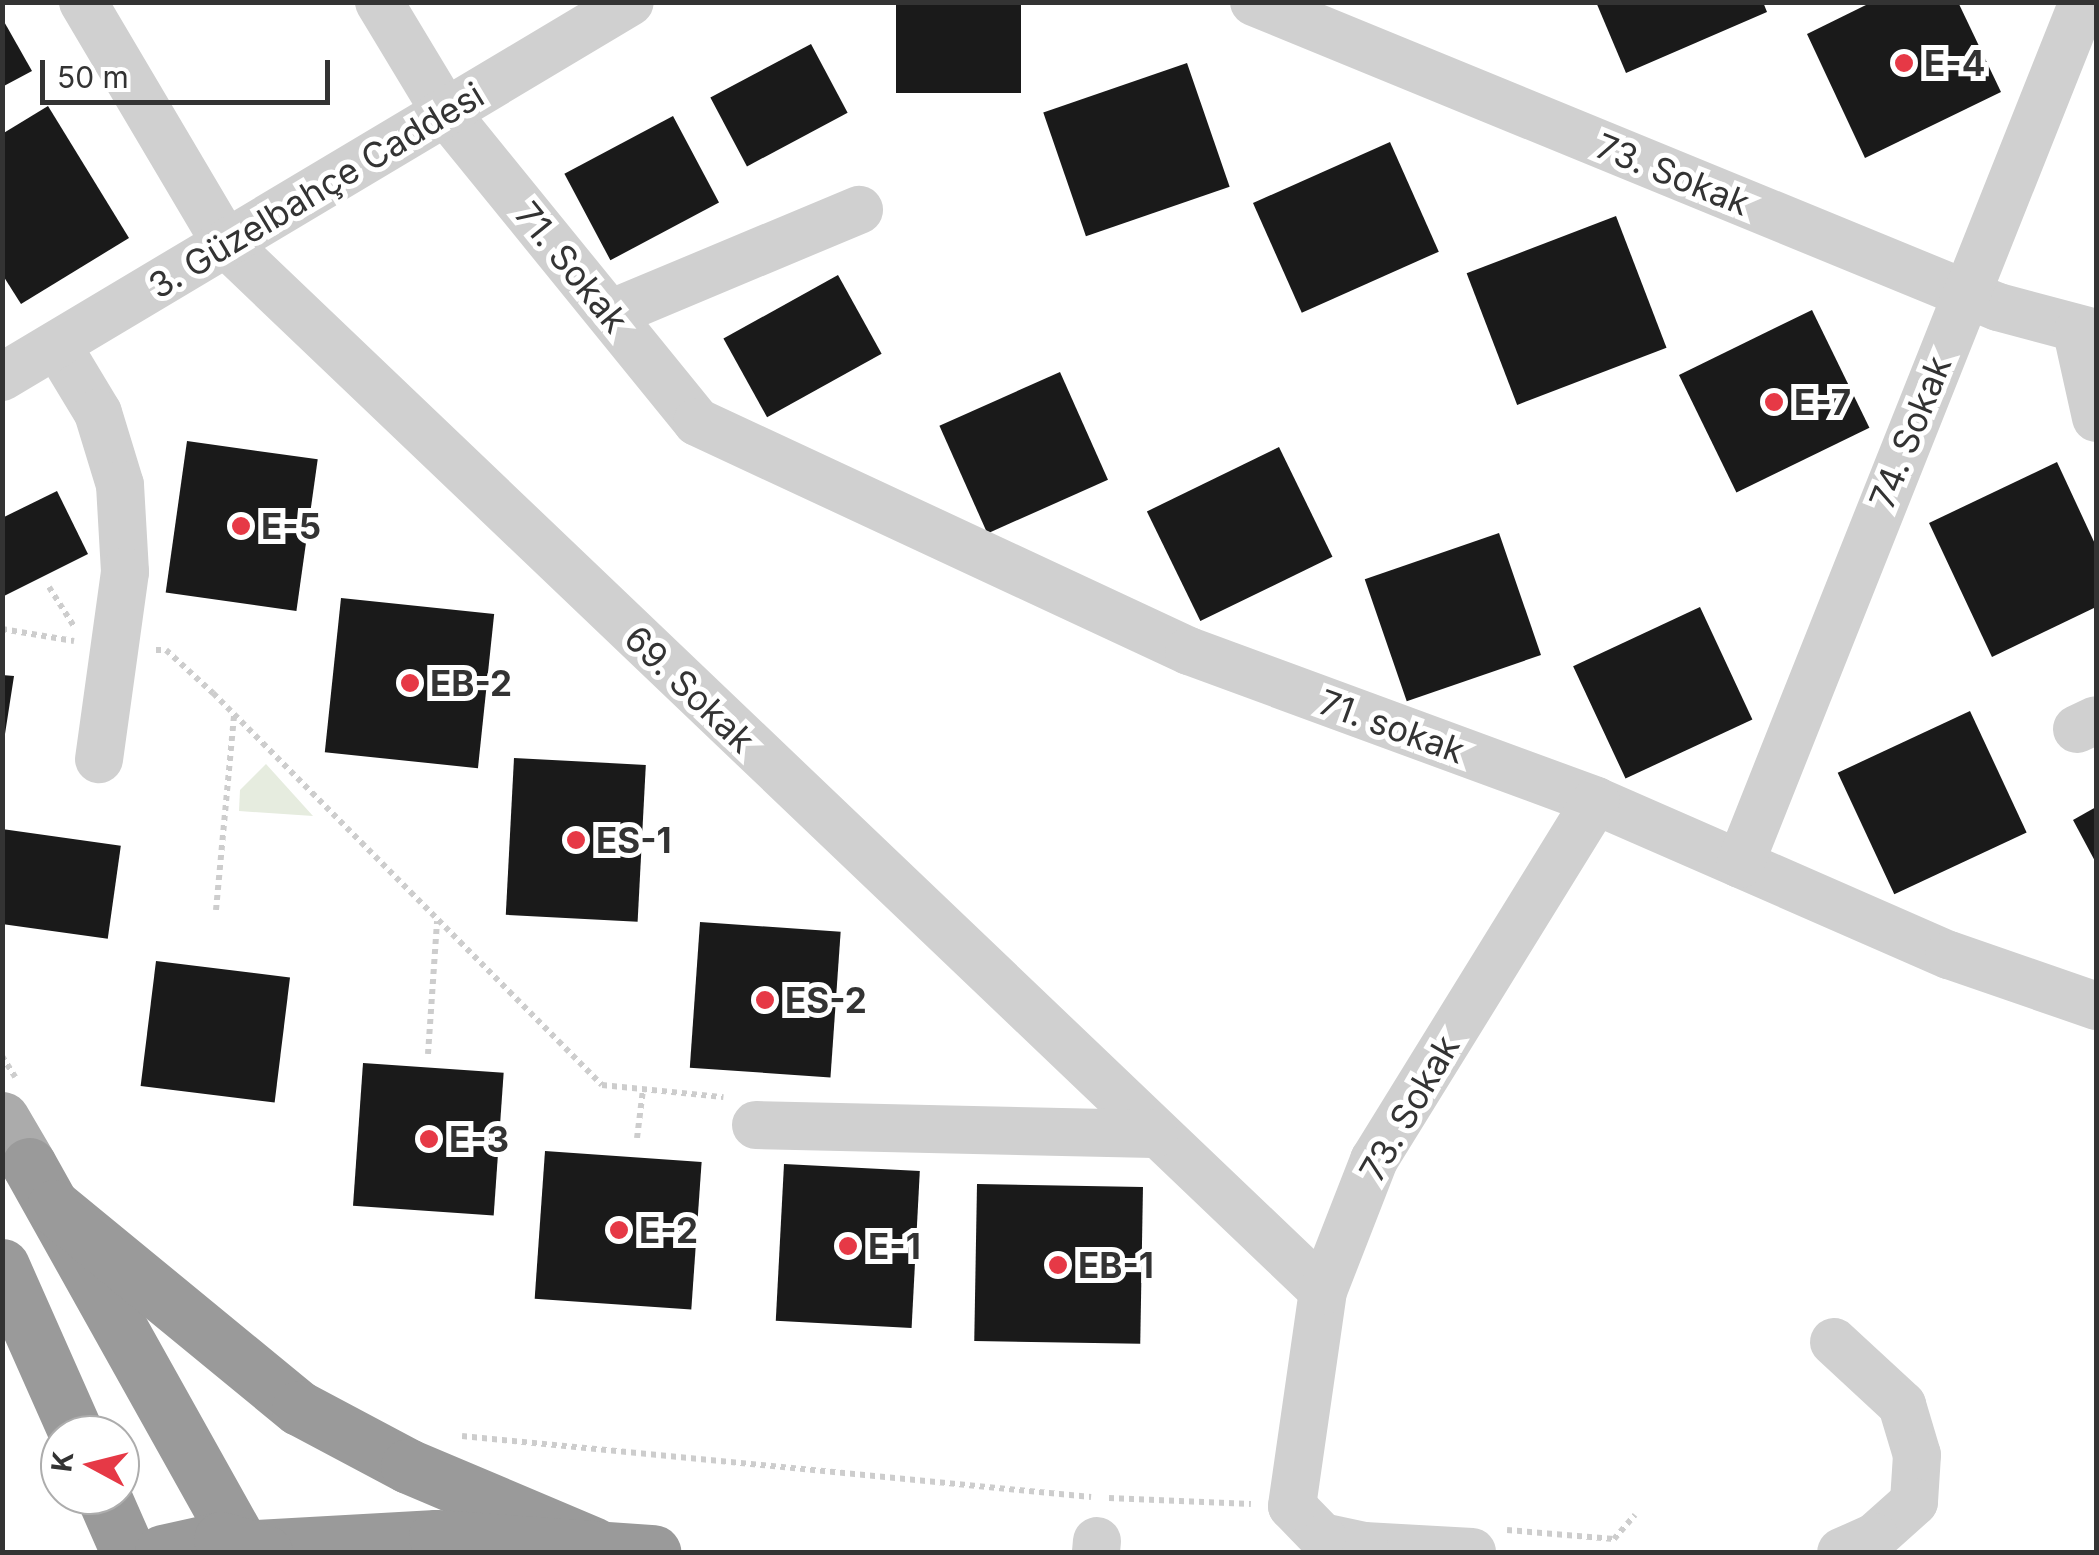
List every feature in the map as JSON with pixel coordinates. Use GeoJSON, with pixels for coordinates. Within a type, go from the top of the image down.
{"type":"FeatureCollection","features":[{"type":"Feature","properties":{"kind":"highway"},"geometry":{"type":"LineString","coordinates":[[26,1143],[299,1408],[408,1466],[593,1544]]}},
{"type":"Feature","properties":{"kind":"highway"},"geometry":{"type":"LineString","coordinates":[[26,1143],[254,1548]]}},
{"type":"Feature","properties":{"kind":"highway"},"geometry":{"type":"LineString","coordinates":[[2,1266],[67,1415]]}},
{"type":"Feature","properties":{"kind":"highway"},"geometry":{"type":"LineString","coordinates":[[112,1515],[128,1552]]}},
{"type":"Feature","properties":{"kind":"highway"},"geometry":{"type":"LineString","coordinates":[[162,1552],[184,1542],[254,1548],[436,1537],[593,1544],[653,1552]]}},
{"type":"Feature","properties":{"kind":"street","name":"69. Sokak"},"geometry":{"type":"LineString","coordinates":[[83,2],[226,244],[1322,1291]]}},
{"type":"Feature","properties":{"kind":"street","name":"71. Sokak"},"geometry":{"type":"LineString","coordinates":[[378,2],[446,113],[698,422]]}},
{"type":"Feature","properties":{"kind":"street","name":"3. Güzelbahçe Caddesi"},"geometry":{"type":"LineString","coordinates":[[2,378],[630,2]]}},
{"type":"Feature","properties":{"kind":"street","name":"73. Sokak"},"geometry":{"type":"LineString","coordinates":[[1254,2],[1964,293],[2087,332]]}},
{"type":"Feature","properties":{"kind":"street","name":"74. Sokak"},"geometry":{"type":"LineString","coordinates":[[1740,864],[2083,2]]}},
{"type":"Feature","properties":{"kind":"street"},"geometry":{"type":"LineString","coordinates":[[610,314],[860,210]]}},
{"type":"Feature","properties":{"kind":"street"},"geometry":{"type":"LineString","coordinates":[[2087,332],[2096,418]]}},
{"type":"Feature","properties":{"kind":"street"},"geometry":{"type":"LineString","coordinates":[[57,345],[98,413],[120,485],[125,572],[99,759]]}},
{"type":"Feature","properties":{"kind":"street","name":"71. sokak"},"geometry":{"type":"LineString","coordinates":[[698,422],[1189,651],[1596,801],[1949,955],[2096,1006]]}},
{"type":"Feature","properties":{"kind":"street","name":"73. Sokak"},"geometry":{"type":"LineString","coordinates":[[1292,1506],[1322,1291],[1374,1160],[1596,801]]}},
{"type":"Feature","properties":{"kind":"street"},"geometry":{"type":"LineString","coordinates":[[756,1125],[1154,1134]]}},
{"type":"Feature","properties":{"kind":"street"},"geometry":{"type":"LineString","coordinates":[[1834,1342],[1902,1405],[1917,1456],[1914,1502],[1875,1537],[1841,1552]]}},
{"type":"Feature","properties":{"kind":"street"},"geometry":{"type":"LineString","coordinates":[[1292,1506],[1322,1537],[1364,1546],[1487,1541]]}},
{"type":"Feature","properties":{"kind":"path"},"geometry":{"type":"LineString","coordinates":[[2,629],[84,642],[49,587]]}},
{"type":"Feature","properties":{"kind":"path"},"geometry":{"type":"LineString","coordinates":[[115,647],[166,650],[602,1085],[755,1100],[756,1125]]}},
{"type":"Feature","properties":{"kind":"path"},"geometry":{"type":"LineString","coordinates":[[216,910],[234,715]]}},
{"type":"Feature","properties":{"kind":"path"},"geometry":{"type":"LineString","coordinates":[[428,1054],[438,919]]}},
{"type":"Feature","properties":{"kind":"path"},"geometry":{"type":"LineString","coordinates":[[2,1056],[26,1143]]}},
{"type":"Feature","properties":{"kind":"path"},"geometry":{"type":"LineString","coordinates":[[637,1138],[643,1089]]}},
{"type":"Feature","properties":{"kind":"path"},"geometry":{"type":"LineString","coordinates":[[448,1434],[1101,1498],[1292,1506]]}},
{"type":"Feature","properties":{"kind":"path"},"geometry":{"type":"LineString","coordinates":[[1487,1541],[1614,1539],[1634,1515]]}},
{"type":"Feature","properties":{"kind":"shaded area"},"geometry":{"type":"Polygon","coordinates":[[[266,764],[313,816],[239,811],[240,790],[266,764]]]}},
{"type":"Feature","properties":{"kind":"building"},"geometry":{"type":"Polygon","coordinates":[[[896,2],[1021,2],[1021,93],[896,93],[896,2]]]}},
{"type":"Feature","properties":{"kind":"building"},"geometry":{"type":"Polygon","coordinates":[[[1596,2],[1763,2],[1767,12],[1626,73],[1596,2]]]}},
{"type":"Feature","properties":{"kind":"building","name":"E-4"},"geometry":{"type":"Polygon","coordinates":[[[1872,2],[1958,2],[2001,92],[1865,158],[1807,34],[1872,2]]]}},
{"type":"Feature","properties":{"kind":"building"},"geometry":{"type":"Polygon","coordinates":[[[2,18],[32,71],[2,87],[2,18]]]}},
{"type":"Feature","properties":{"kind":"building"},"geometry":{"type":"Polygon","coordinates":[[[811,44],[848,113],[747,166],[710,98],[811,44]]]}},
{"type":"Feature","properties":{"kind":"building"},"geometry":{"type":"Polygon","coordinates":[[[1187,63],[1230,187],[1086,236],[1043,112],[1187,63]]]}},
{"type":"Feature","properties":{"kind":"building"},"geometry":{"type":"Polygon","coordinates":[[[48,106],[129,238],[21,304],[2,274],[2,134],[48,106]]]}},
{"type":"Feature","properties":{"kind":"building"},"geometry":{"type":"Polygon","coordinates":[[[673,116],[719,203],[610,260],[564,174],[673,116]]]}},
{"type":"Feature","properties":{"kind":"building"},"geometry":{"type":"Polygon","coordinates":[[[1390,142],[1439,252],[1302,313],[1253,203],[1390,142]]]}},
{"type":"Feature","properties":{"kind":"building"},"geometry":{"type":"Polygon","coordinates":[[[1616,216],[1667,348],[1517,405],[1467,273],[1616,216]]]}},
{"type":"Feature","properties":{"kind":"building"},"geometry":{"type":"Polygon","coordinates":[[[838,275],[882,354],[767,417],[723,339],[838,275]]]}},
{"type":"Feature","properties":{"kind":"building","name":"E-7"},"geometry":{"type":"Polygon","coordinates":[[[1812,310],[1869,428],[1736,493],[1679,375],[1812,310]]]}},
{"type":"Feature","properties":{"kind":"building"},"geometry":{"type":"Polygon","coordinates":[[[1060,372],[1108,480],[987,533],[939,426],[1060,372]]]}},
{"type":"Feature","properties":{"kind":"building","name":"E-5"},"geometry":{"type":"Polygon","coordinates":[[[187,441],[318,459],[296,611],[166,593],[187,441]]]}},
{"type":"Feature","properties":{"kind":"building"},"geometry":{"type":"Polygon","coordinates":[[[1279,447],[1332,557],[1200,621],[1147,511],[1279,447]]]}},
{"type":"Feature","properties":{"kind":"building"},"geometry":{"type":"Polygon","coordinates":[[[2057,462],[2096,546],[2096,607],[1992,657],[1929,523],[2057,462]]]}},
{"type":"Feature","properties":{"kind":"building"},"geometry":{"type":"Polygon","coordinates":[[[57,491],[88,554],[2,597],[2,518],[57,491]]]}},
{"type":"Feature","properties":{"kind":"building"},"geometry":{"type":"Polygon","coordinates":[[[1499,533],[1541,655],[1407,701],[1365,579],[1499,533]]]}},
{"type":"Feature","properties":{"kind":"building","name":"EB-2"},"geometry":{"type":"Polygon","coordinates":[[[341,598],[494,614],[478,768],[325,752],[341,598]]]}},
{"type":"Feature","properties":{"kind":"building"},"geometry":{"type":"Polygon","coordinates":[[[1700,607],[1752,719],[1626,779],[1573,666],[1700,607]]]}},
{"type":"Feature","properties":{"kind":"building"},"geometry":{"type":"Polygon","coordinates":[[[2,675],[14,676],[5,734],[2,734],[2,675]]]}},
{"type":"Feature","properties":{"kind":"building"},"geometry":{"type":"Polygon","coordinates":[[[1970,711],[2027,832],[1894,894],[1838,773],[1970,711]]]}},
{"type":"Feature","properties":{"kind":"building","name":"ES-1"},"geometry":{"type":"Polygon","coordinates":[[[514,758],[646,765],[638,922],[506,915],[514,758]]]}},
{"type":"Feature","properties":{"kind":"building"},"geometry":{"type":"Polygon","coordinates":[[[2096,807],[2096,863],[2073,820],[2096,807]]]}},
{"type":"Feature","properties":{"kind":"building"},"geometry":{"type":"Polygon","coordinates":[[[2,829],[121,846],[108,939],[2,924],[2,829]]]}},
{"type":"Feature","properties":{"kind":"building","name":"ES-2"},"geometry":{"type":"Polygon","coordinates":[[[700,922],[841,932],[830,1077],[690,1068],[700,922]]]}},
{"type":"Feature","properties":{"kind":"building"},"geometry":{"type":"Polygon","coordinates":[[[156,961],[290,977],[275,1103],[141,1086],[156,961]]]}},
{"type":"Feature","properties":{"kind":"building","name":"E-3"},"geometry":{"type":"Polygon","coordinates":[[[363,1063],[504,1073],[494,1215],[353,1206],[363,1063]]]}},
{"type":"Feature","properties":{"kind":"building","name":"E-2"},"geometry":{"type":"Polygon","coordinates":[[[545,1151],[702,1162],[691,1310],[535,1299],[545,1151]]]}},
{"type":"Feature","properties":{"kind":"building","name":"E-1"},"geometry":{"type":"Polygon","coordinates":[[[784,1164],[920,1171],[912,1328],[776,1321],[784,1164]]]}},
{"type":"Feature","properties":{"kind":"building","name":"EB-1"},"geometry":{"type":"Polygon","coordinates":[[[977,1184],[1143,1187],[1140,1344],[974,1341],[977,1184]]]}},
{"type":"Feature","properties":{"kind":"place","name":"E-4"},"geometry":{"type":"Point","coordinates":[1904,63]}},
{"type":"Feature","properties":{"kind":"place","name":"E-7"},"geometry":{"type":"Point","coordinates":[1774,402]}},
{"type":"Feature","properties":{"kind":"place","name":"E-5"},"geometry":{"type":"Point","coordinates":[241,526]}},
{"type":"Feature","properties":{"kind":"place","name":"EB-2"},"geometry":{"type":"Point","coordinates":[410,683]}},
{"type":"Feature","properties":{"kind":"place","name":"ES-1"},"geometry":{"type":"Point","coordinates":[576,840]}},
{"type":"Feature","properties":{"kind":"place","name":"ES-2"},"geometry":{"type":"Point","coordinates":[765,1000]}},
{"type":"Feature","properties":{"kind":"place","name":"E-3"},"geometry":{"type":"Point","coordinates":[429,1139]}},
{"type":"Feature","properties":{"kind":"place","name":"E-2"},"geometry":{"type":"Point","coordinates":[619,1230]}},
{"type":"Feature","properties":{"kind":"place","name":"E-1"},"geometry":{"type":"Point","coordinates":[848,1246]}},
{"type":"Feature","properties":{"kind":"place","name":"EB-1"},"geometry":{"type":"Point","coordinates":[1058,1265]}}]}
